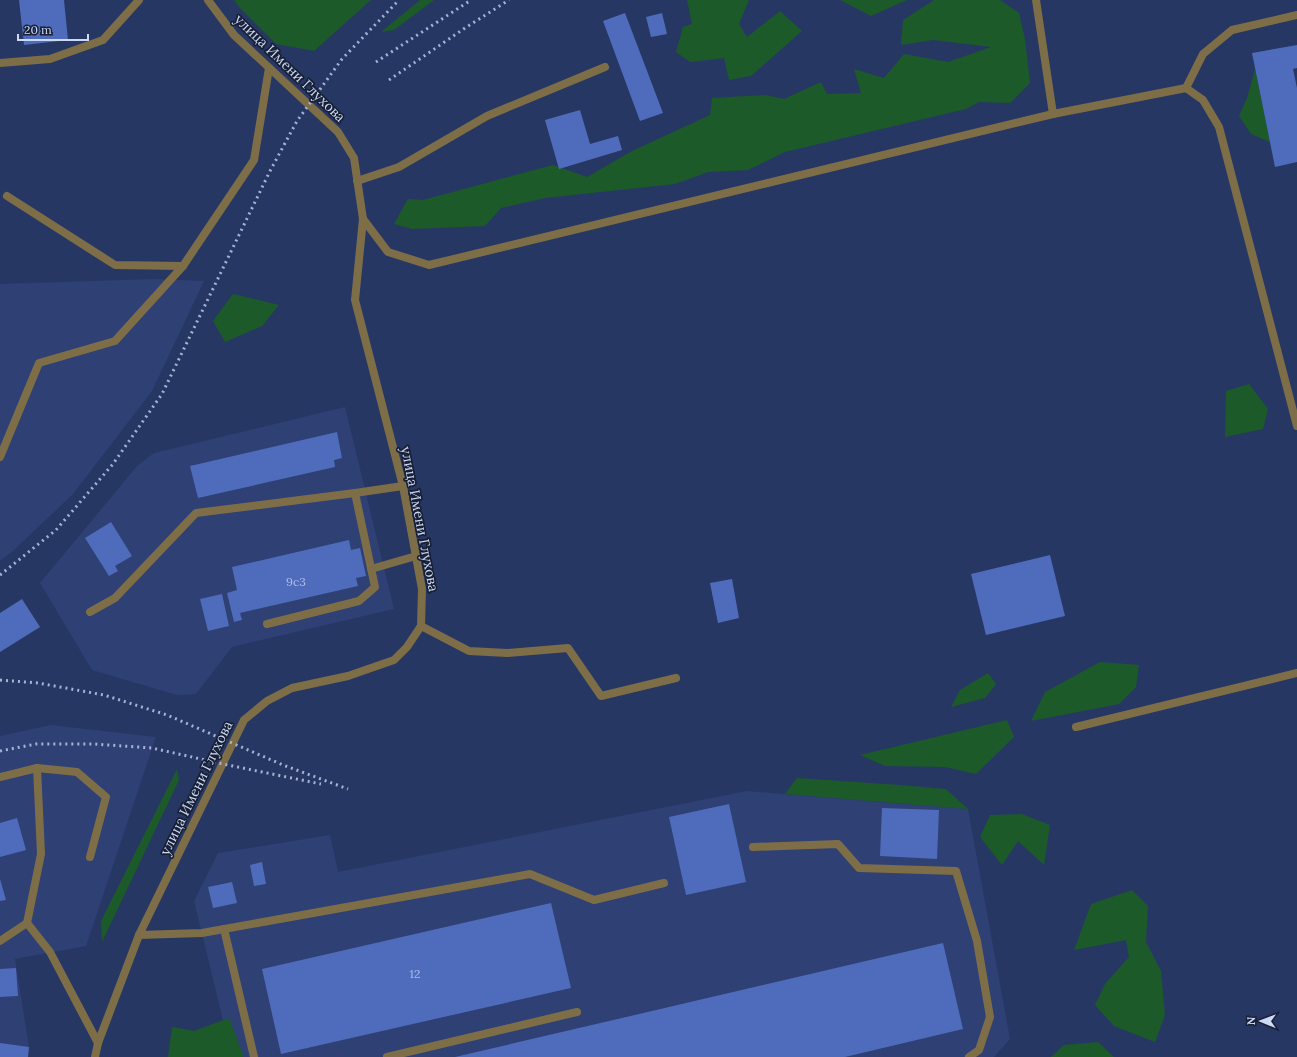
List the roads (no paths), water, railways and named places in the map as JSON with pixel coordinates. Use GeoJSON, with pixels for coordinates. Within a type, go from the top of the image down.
{"type":"FeatureCollection","features":[{"type":"Feature","properties":{"kind":"street"},"geometry":{"type":"LineString","coordinates":[[0,63],[50,59],[103,40],[139,0]]}},
{"type":"Feature","properties":{"kind":"street","name":"улица Имени Глухова"},"geometry":{"type":"LineString","coordinates":[[95,1057],[98,1043],[139,935],[244,720],[267,701],[292,688],[348,676],[394,660],[407,647],[421,626],[422,589],[403,486],[355,300],[363,219],[354,158],[338,132],[234,35],[208,0]]}},
{"type":"Feature","properties":{"kind":"street"},"geometry":{"type":"LineString","coordinates":[[1036,0],[1053,114]]}},
{"type":"Feature","properties":{"kind":"street"},"geometry":{"type":"LineString","coordinates":[[1186,88],[1203,54],[1232,30],[1297,15]]}},
{"type":"Feature","properties":{"kind":"street"},"geometry":{"type":"LineString","coordinates":[[357,181],[399,167],[487,116],[605,67]]}},
{"type":"Feature","properties":{"kind":"street"},"geometry":{"type":"LineString","coordinates":[[0,457],[39,363],[115,341],[182,266],[254,160],[269,68]]}},
{"type":"Feature","properties":{"kind":"street"},"geometry":{"type":"LineString","coordinates":[[363,219],[388,252],[429,265],[1053,114],[1186,88],[1202,100],[1219,127],[1297,426]]}},
{"type":"Feature","properties":{"kind":"street"},"geometry":{"type":"LineString","coordinates":[[7,196],[115,265],[182,266]]}},
{"type":"Feature","properties":{"kind":"street"},"geometry":{"type":"LineString","coordinates":[[90,612],[115,598],[196,513],[403,486]]}},
{"type":"Feature","properties":{"kind":"street"},"geometry":{"type":"LineString","coordinates":[[268,624],[359,601],[374,587],[356,493]]}},
{"type":"Feature","properties":{"kind":"street"},"geometry":{"type":"LineString","coordinates":[[371,569],[416,556]]}},
{"type":"Feature","properties":{"kind":"street"},"geometry":{"type":"LineString","coordinates":[[421,626],[469,651],[507,653],[568,648],[601,696],[676,678]]}},
{"type":"Feature","properties":{"kind":"street"},"geometry":{"type":"LineString","coordinates":[[1076,727],[1297,674]]}},
{"type":"Feature","properties":{"kind":"street"},"geometry":{"type":"LineString","coordinates":[[0,777],[37,768],[77,772],[106,797],[90,858]]}},
{"type":"Feature","properties":{"kind":"street"},"geometry":{"type":"LineString","coordinates":[[0,941],[27,923],[41,854],[37,768]]}},
{"type":"Feature","properties":{"kind":"street"},"geometry":{"type":"LineString","coordinates":[[753,847],[838,844],[859,868],[956,871],[977,941],[990,1017],[979,1050],[969,1057]]}},
{"type":"Feature","properties":{"kind":"street"},"geometry":{"type":"LineString","coordinates":[[139,935],[202,933],[530,874],[594,900],[664,883]]}},
{"type":"Feature","properties":{"kind":"street"},"geometry":{"type":"LineString","coordinates":[[27,923],[50,952],[98,1043]]}},
{"type":"Feature","properties":{"kind":"street"},"geometry":{"type":"LineString","coordinates":[[224,929],[254,1057]]}},
{"type":"Feature","properties":{"kind":"street"},"geometry":{"type":"LineString","coordinates":[[387,1057],[577,1012]]}},
{"type":"Feature","properties":{"kind":"railway"},"geometry":{"type":"LineString","coordinates":[[0,575],[56,530],[113,464],[162,394],[270,171],[297,121],[342,59],[399,0]]}},
{"type":"Feature","properties":{"kind":"railway"},"geometry":{"type":"LineString","coordinates":[[376,62],[471,0]]}},
{"type":"Feature","properties":{"kind":"railway"},"geometry":{"type":"LineString","coordinates":[[389,80],[509,0]]}},
{"type":"Feature","properties":{"kind":"railway"},"geometry":{"type":"LineString","coordinates":[[0,680],[38,683],[104,695],[167,715],[283,765],[348,789]]}},
{"type":"Feature","properties":{"kind":"railway"},"geometry":{"type":"LineString","coordinates":[[0,751],[36,744],[94,744],[152,748],[321,784]]}}]}
